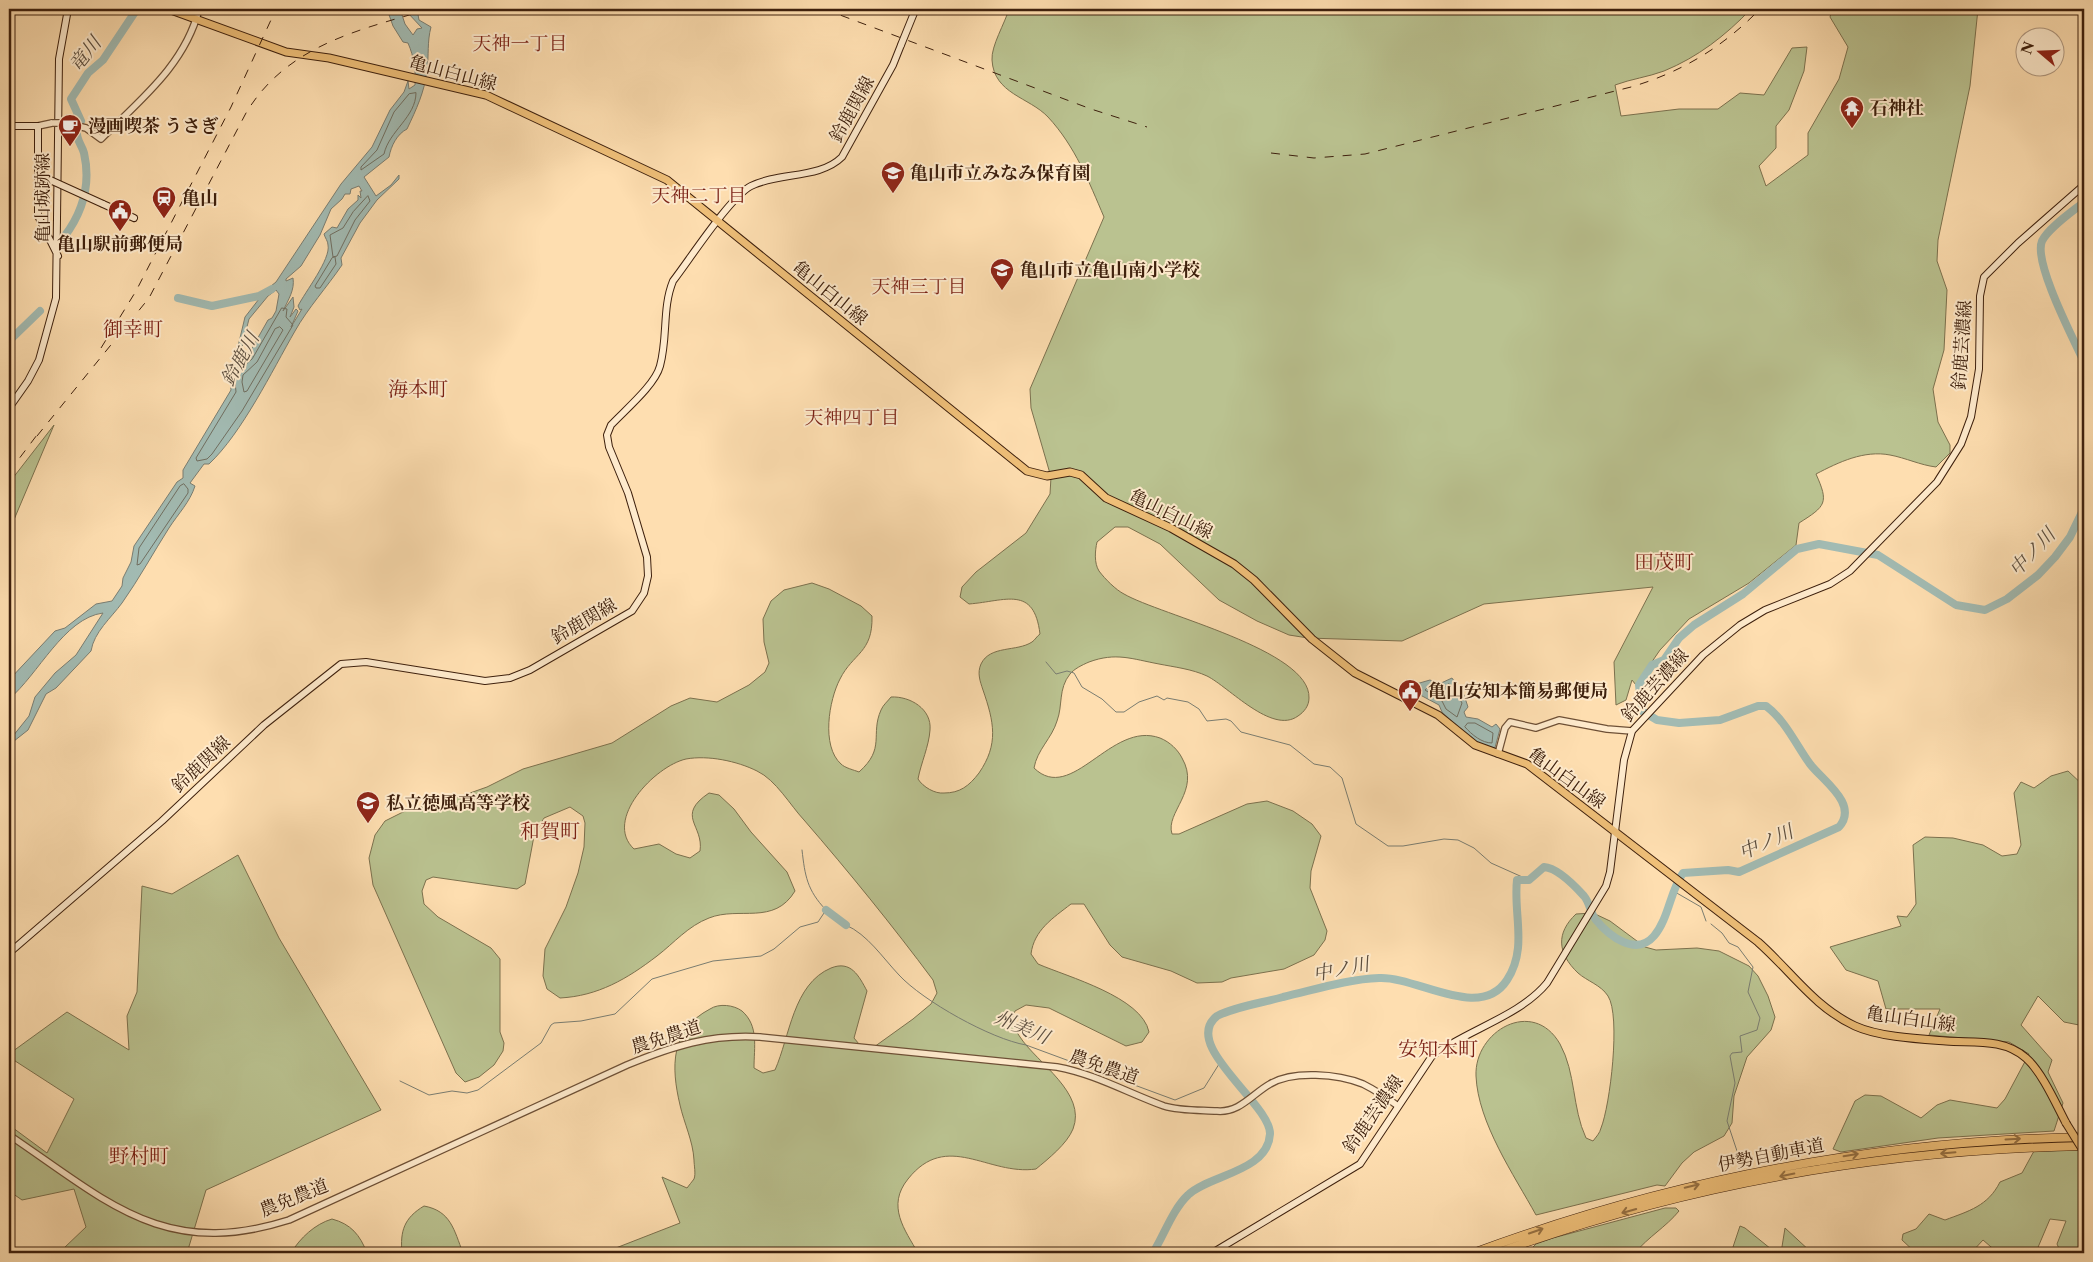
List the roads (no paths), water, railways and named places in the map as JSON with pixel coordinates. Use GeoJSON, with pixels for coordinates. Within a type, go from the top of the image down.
{"type":"FeatureCollection","features":[{"type":"Feature","properties":{"kind":"highway","name":"伊勢自動車道"},"geometry":{"type":"LineString","coordinates":[[1473,1253],[1629,1202],[1773,1168],[1863,1153],[1951,1143],[2084,1137]]}},
{"type":"Feature","properties":{"kind":"highway","name":"伊勢自動車道"},"geometry":{"type":"LineString","coordinates":[[1497,1253],[1644,1207],[1736,1185],[1809,1171],[1953,1152],[2084,1146]]}},
{"type":"Feature","properties":{"kind":"main road","name":"亀山城跡線"},"geometry":{"type":"LineString","coordinates":[[9,408],[28,381],[39,360],[56,298],[59,59],[68,9]]}},
{"type":"Feature","properties":{"kind":"main road","name":"亀山白山線"},"geometry":{"type":"LineString","coordinates":[[168,9],[283,51],[361,65],[486,95],[667,180],[1027,471],[1047,476],[1070,472],[1081,475],[1106,498],[1171,528],[1234,564],[1254,580],[1312,639],[1355,673],[1449,721],[1475,745],[1489,752],[1527,764],[1758,942],[1819,1004],[1856,1026],[1875,1032],[1926,1039],[2001,1045],[2017,1051],[2034,1067],[2084,1152]]}},
{"type":"Feature","properties":{"kind":"main road","name":"鈴鹿関線"},"geometry":{"type":"LineString","coordinates":[[9,953],[162,821],[264,725],[341,664],[366,662],[485,681],[510,678],[530,670],[632,611],[644,593],[648,576],[647,557],[628,493],[609,447],[607,435],[610,425],[656,377],[660,366],[667,296],[673,281],[734,200],[751,186],[831,165],[839,160],[856,134],[902,45],[914,11]]}},
{"type":"Feature","properties":{"kind":"main road"},"geometry":{"type":"LineString","coordinates":[[9,126],[38,126],[38,216],[58,257]]}},
{"type":"Feature","properties":{"kind":"main road"},"geometry":{"type":"LineString","coordinates":[[39,175],[134,218]]}},
{"type":"Feature","properties":{"kind":"main road","name":"鈴鹿芸濃線"},"geometry":{"type":"LineString","coordinates":[[1212,1253],[1360,1164],[1432,1056],[1538,993],[1598,903],[1610,872],[1626,753],[1632,731],[1642,718],[1703,655],[1740,625],[1765,610],[1830,584],[1850,571],[1865,558],[1937,482],[1960,444],[1970,417],[1977,383],[1980,296],[1984,277],[2018,243],[2084,185]]}},
{"type":"Feature","properties":{"kind":"street"},"geometry":{"type":"LineString","coordinates":[[38,126],[64,123],[81,126],[101,139],[172,66],[185,48],[199,9]]}},
{"type":"Feature","properties":{"kind":"street"},"geometry":{"type":"LineString","coordinates":[[1498,754],[1505,728],[1510,722],[1536,728],[1562,720],[1607,729],[1632,731]]}},
{"type":"Feature","properties":{"kind":"street","name":"農免農道"},"geometry":{"type":"LineString","coordinates":[[9,1135],[102,1197],[140,1219],[173,1229],[213,1234],[250,1230],[290,1220],[627,1065],[670,1048],[717,1037],[760,1037],[1057,1067],[1102,1079],[1169,1107],[1226,1111],[1244,1103],[1286,1077],[1307,1075],[1355,1081],[1373,1089],[1398,1106]]}},
{"type":"Feature","properties":{"kind":"water"},"geometry":{"type":"Polygon","coordinates":[[[387,9],[400,9],[405,24],[413,35],[417,29],[422,28],[407,12],[409,9],[417,9],[419,20],[431,27],[426,78],[414,115],[407,129],[395,141],[389,157],[364,177],[376,196],[391,185],[399,175],[399,179],[377,200],[360,223],[341,258],[342,265],[300,322],[245,419],[221,451],[209,464],[204,464],[190,483],[195,486],[184,508],[169,528],[122,603],[99,631],[91,651],[56,688],[46,694],[28,730],[9,745],[9,741],[29,716],[35,697],[55,673],[76,655],[103,613],[89,617],[76,625],[52,649],[20,689],[9,699],[9,680],[55,631],[65,628],[96,604],[112,601],[122,586],[123,578],[131,562],[134,546],[177,482],[183,478],[183,470],[231,390],[230,380],[245,317],[266,290],[276,282],[341,184],[372,147],[390,110],[404,92],[408,81],[409,89],[415,85],[414,64],[410,48],[408,43],[403,42],[393,26],[387,9]],[[359,186],[351,189],[350,194],[345,194],[331,209],[320,235],[301,266],[286,279],[286,281],[293,278],[293,287],[283,311],[293,297],[294,307],[290,317],[296,309],[298,311],[291,327],[302,309],[300,310],[298,306],[326,258],[328,242],[324,234],[332,227],[337,228],[348,209],[358,200],[358,195],[361,198],[360,191],[362,191],[359,186]],[[276,290],[268,296],[249,319],[237,366],[247,357],[268,320],[272,318],[276,311],[279,294],[276,290]]]}},
{"type":"Feature","properties":{"kind":"water"},"geometry":{"type":"Polygon","coordinates":[[[1452,678],[1464,695],[1468,707],[1464,712],[1466,717],[1478,719],[1492,727],[1496,724],[1500,729],[1494,751],[1480,745],[1465,734],[1442,712],[1439,705],[1409,689],[1409,686],[1430,680],[1439,684],[1452,678]]]}},
{"type":"Feature","properties":{"kind":"waterway","name":"竜川"},"geometry":{"type":"LineString","coordinates":[[81,121],[71,99],[88,73],[103,60],[137,9]]}},
{"type":"Feature","properties":{"kind":"waterway","name":"竜川"},"geometry":{"type":"LineString","coordinates":[[64,237],[81,208],[86,187],[86,164],[84,153],[77,137],[77,131]]}},
{"type":"Feature","properties":{"kind":"waterway","name":"中ノ川"},"geometry":{"type":"LineString","coordinates":[[2084,202],[2061,220],[2045,236],[2042,241],[2041,251],[2043,266],[2049,283],[2084,362]]}},
{"type":"Feature","properties":{"kind":"waterway","name":"竜川"},"geometry":{"type":"LineString","coordinates":[[178,298],[212,306],[259,296],[272,289]]}},
{"type":"Feature","properties":{"kind":"waterway","name":"竜川"},"geometry":{"type":"LineString","coordinates":[[9,341],[40,311]]}},
{"type":"Feature","properties":{"kind":"waterway","name":"中ノ川"},"geometry":{"type":"LineString","coordinates":[[1153,1253],[1173,1215],[1188,1195],[1197,1188],[1248,1165],[1259,1157],[1267,1147],[1270,1134],[1266,1122],[1257,1107],[1218,1058],[1210,1042],[1209,1028],[1217,1016],[1250,1005],[1331,985],[1379,978],[1394,979],[1447,994],[1481,997],[1495,992],[1507,980],[1517,956],[1517,880],[1529,880],[1544,867],[1560,874],[1576,887],[1586,899],[1594,917],[1615,938],[1623,942],[1639,945],[1647,942],[1659,929],[1683,873],[1728,870],[1739,872],[1839,827],[1844,818],[1845,810],[1842,801],[1810,764],[1779,719],[1766,706],[1758,706],[1720,720],[1679,723],[1657,720],[1642,711],[1639,685],[1652,665],[1664,660],[1679,638],[1694,625],[1743,594],[1797,549],[1819,544],[1878,555],[1956,605],[1985,610],[2007,599],[2038,575],[2070,537],[2084,508]]}},
{"type":"Feature","properties":{"kind":"waterway"},"geometry":{"type":"LineString","coordinates":[[1046,662],[1056,674],[1067,671],[1074,673],[1082,687],[1102,699],[1116,712],[1124,712],[1139,702],[1157,696],[1164,700],[1167,698],[1188,702],[1199,709],[1207,721],[1226,719],[1231,721],[1241,732],[1290,745],[1314,764],[1330,767],[1342,778],[1356,824],[1388,846],[1403,846],[1444,839],[1458,840],[1474,848],[1491,863],[1529,880]]}},
{"type":"Feature","properties":{"kind":"waterway"},"geometry":{"type":"LineString","coordinates":[[400,1081],[429,1095],[452,1091],[467,1093],[478,1090],[541,1043],[554,1023],[581,1021],[615,1014],[652,979],[713,961],[761,956],[774,949],[800,927],[818,922],[826,910],[815,896],[808,882],[802,850]]}},
{"type":"Feature","properties":{"kind":"waterway"},"geometry":{"type":"LineString","coordinates":[[1675,892],[1701,907],[1706,921]]}},
{"type":"Feature","properties":{"kind":"waterway","name":"州美川"},"geometry":{"type":"LineString","coordinates":[[826,910],[846,925]]}},
{"type":"Feature","properties":{"kind":"waterway"},"geometry":{"type":"LineString","coordinates":[[1711,924],[1722,933],[1729,943],[1738,947],[1753,967],[1748,992],[1760,1018],[1757,1030],[1740,1036],[1742,1052],[1732,1053],[1730,1056],[1735,1083],[1727,1121],[1737,1151]]}},
{"type":"Feature","properties":{"kind":"waterway","name":"州美川"},"geometry":{"type":"LineString","coordinates":[[846,925],[868,940],[899,975],[924,996],[958,1018],[1011,1041],[1175,1100],[1204,1088],[1221,1061]]}},
{"type":"Feature","properties":{"kind":"railway"},"geometry":{"type":"LineString","coordinates":[[101,348],[136,291],[231,107],[276,9]]}},
{"type":"Feature","properties":{"kind":"railway"},"geometry":{"type":"LineString","coordinates":[[37,436],[149,298],[246,113],[263,90],[282,71],[327,43],[351,33],[430,9]]}},
{"type":"Feature","properties":{"kind":"railway"},"geometry":{"type":"LineString","coordinates":[[824,9],[1091,109],[1147,127]]}},
{"type":"Feature","properties":{"kind":"railway"},"geometry":{"type":"LineString","coordinates":[[1271,153],[1314,158],[1365,154],[1631,87],[1667,74],[1701,57],[1746,23],[1760,9]]}},
{"type":"Feature","properties":{"kind":"railway"},"geometry":{"type":"LineString","coordinates":[[9,472],[40,431]]}},
{"type":"Feature","properties":{"kind":"place","name":"石神社"},"geometry":{"type":"Point","coordinates":[1852,129]}},
{"type":"Feature","properties":{"kind":"place","name":"漫画喫茶 うさぎ"},"geometry":{"type":"Point","coordinates":[70,147]}},
{"type":"Feature","properties":{"kind":"place","name":"亀山市立みなみ保育園"},"geometry":{"type":"Point","coordinates":[893,194]}},
{"type":"Feature","properties":{"kind":"place","name":"亀山"},"geometry":{"type":"Point","coordinates":[164,219]}},
{"type":"Feature","properties":{"kind":"place","name":"亀山駅前郵便局"},"geometry":{"type":"Point","coordinates":[120,232]}},
{"type":"Feature","properties":{"kind":"place","name":"亀山市立亀山南小学校"},"geometry":{"type":"Point","coordinates":[1002,291]}},
{"type":"Feature","properties":{"kind":"place","name":"亀山安知本簡易郵便局"},"geometry":{"type":"Point","coordinates":[1410,712]}},
{"type":"Feature","properties":{"kind":"place","name":"私立徳風高等学校"},"geometry":{"type":"Point","coordinates":[368,824]}},
{"type":"Feature","properties":{"kind":"district","name":"天神一丁目"},"geometry":{"type":"Point","coordinates":[520,43]}},
{"type":"Feature","properties":{"kind":"district","name":"天神二丁目"},"geometry":{"type":"Point","coordinates":[699,195]}},
{"type":"Feature","properties":{"kind":"district","name":"天神三丁目"},"geometry":{"type":"Point","coordinates":[919,286]}},
{"type":"Feature","properties":{"kind":"district","name":"御幸町"},"geometry":{"type":"Point","coordinates":[133,329]}},
{"type":"Feature","properties":{"kind":"district","name":"海本町"},"geometry":{"type":"Point","coordinates":[418,389]}},
{"type":"Feature","properties":{"kind":"district","name":"天神四丁目"},"geometry":{"type":"Point","coordinates":[852,417]}},
{"type":"Feature","properties":{"kind":"district","name":"田茂町"},"geometry":{"type":"Point","coordinates":[1664,562]}},
{"type":"Feature","properties":{"kind":"district","name":"和賀町"},"geometry":{"type":"Point","coordinates":[550,831]}},
{"type":"Feature","properties":{"kind":"district","name":"安知本町"},"geometry":{"type":"Point","coordinates":[1438,1049]}},
{"type":"Feature","properties":{"kind":"district","name":"野村町"},"geometry":{"type":"Point","coordinates":[139,1156]}},
{"type":"Feature","properties":{"kind":"water label","name":"鈴鹿川"},"geometry":{"type":"Point","coordinates":[240,359]}}]}
